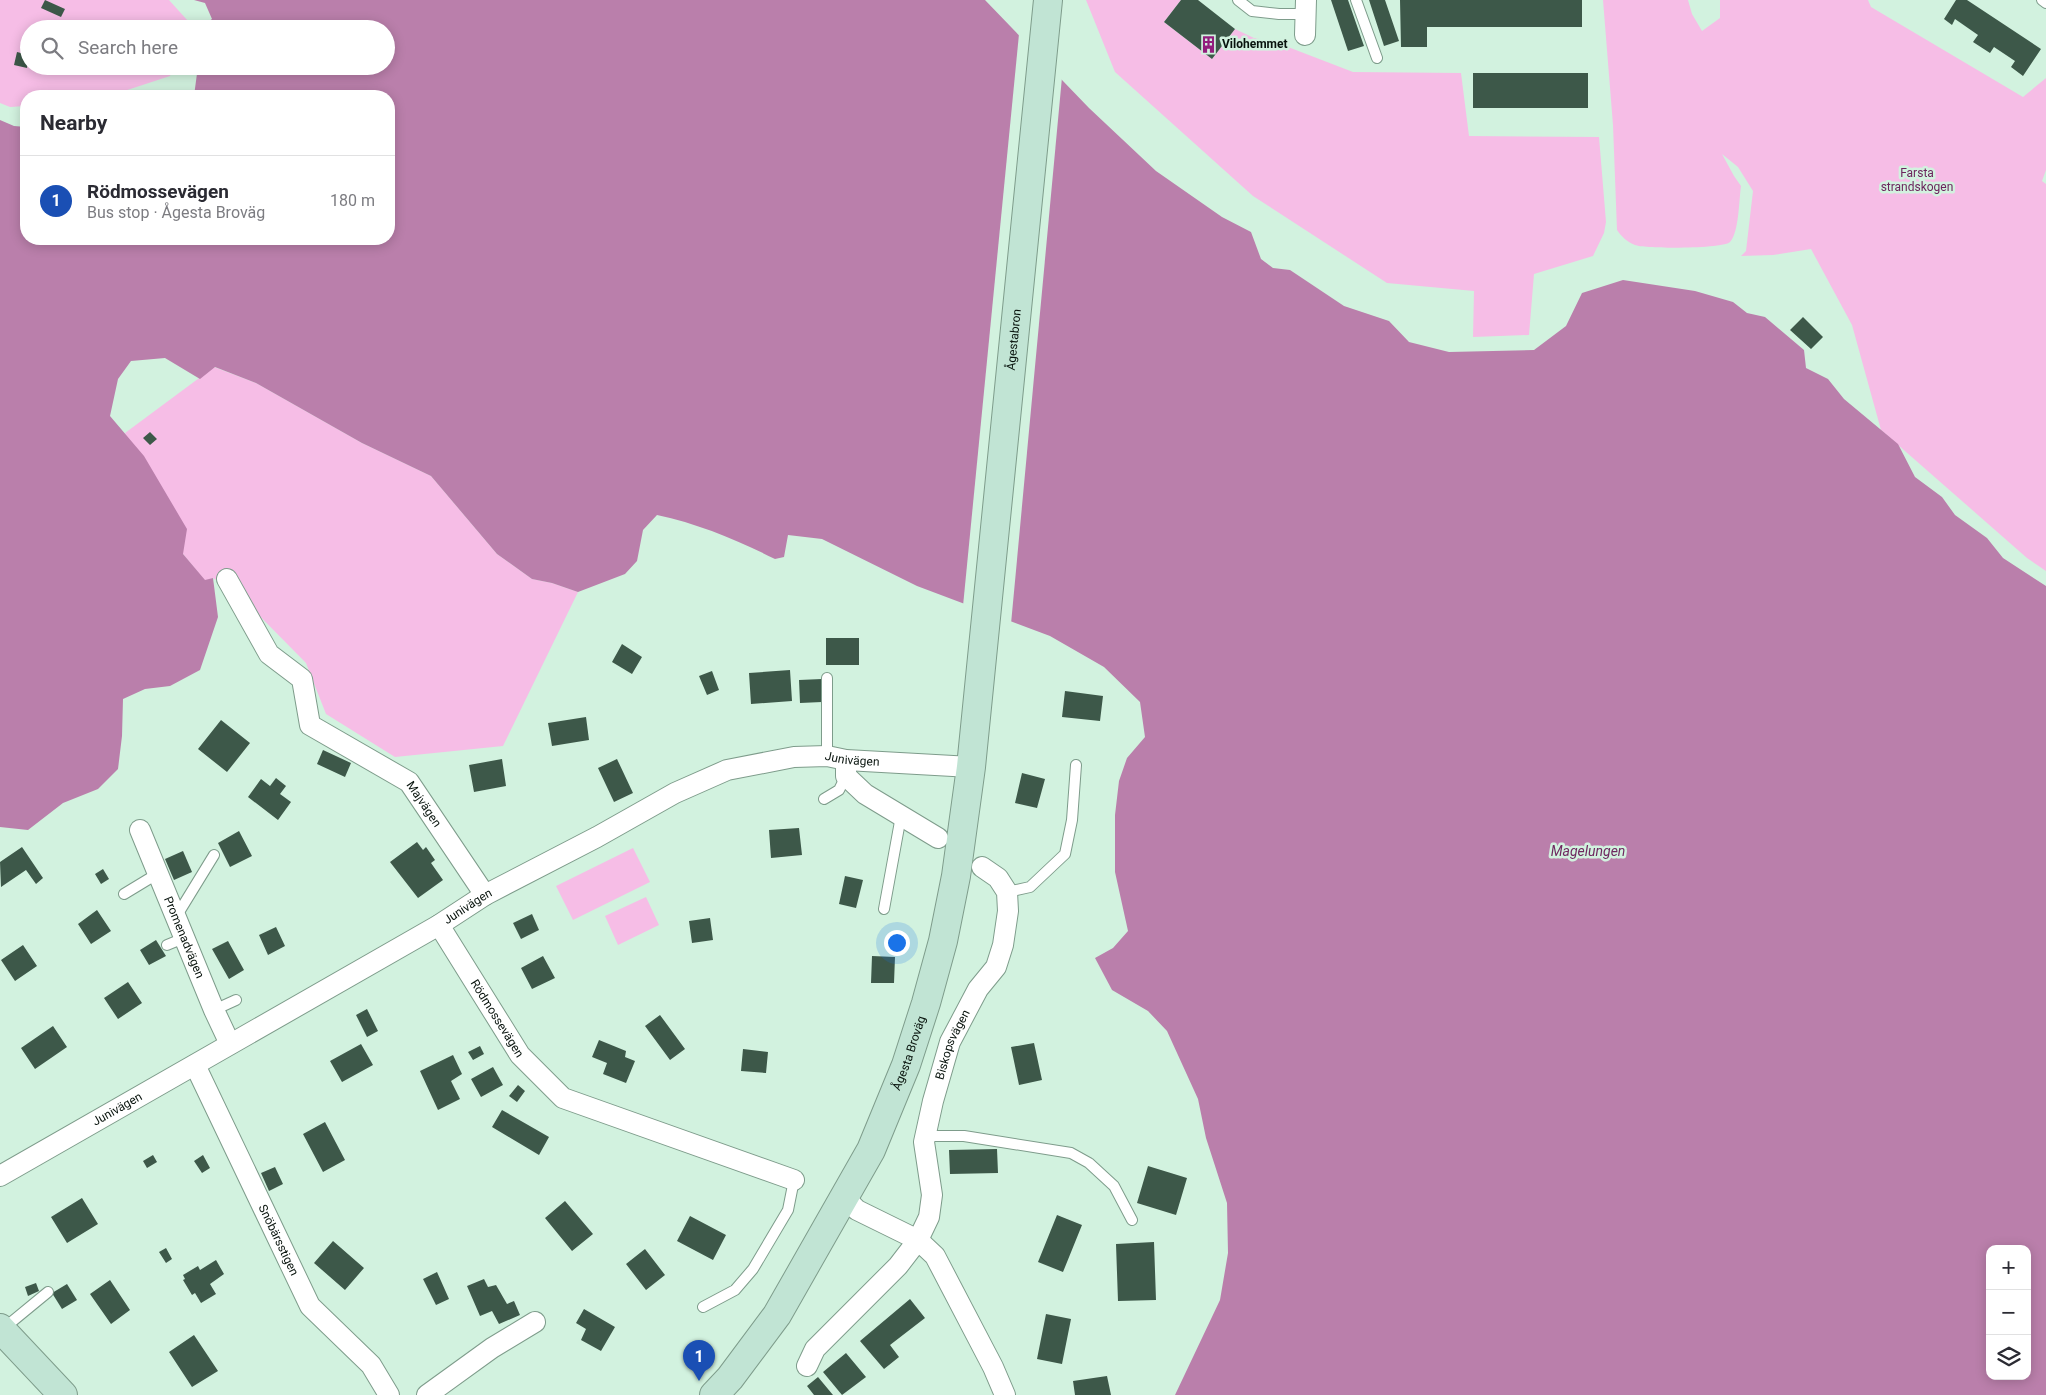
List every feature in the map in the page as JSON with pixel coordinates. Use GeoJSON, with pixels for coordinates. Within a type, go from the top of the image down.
{"type":"FeatureCollection","features":[{"type":"Feature","properties":{"kind":"main road","name":"Ågestabron"},"geometry":{"type":"LineString","coordinates":[[981,666],[1047,8]]}},
{"type":"Feature","properties":{"kind":"main road","name":"Ågesta Broväg"},"geometry":{"type":"LineString","coordinates":[[714,1395],[730,1378],[777,1315],[871,1150],[906,1065],[943,941],[956,876],[972,767],[981,666]]}},
{"type":"Feature","properties":{"kind":"main road"},"geometry":{"type":"LineString","coordinates":[[1,1329],[63,1395]]}},
{"type":"Feature","properties":{"kind":"street"},"geometry":{"type":"LineString","coordinates":[[1305,34],[1306,7]]}},
{"type":"Feature","properties":{"kind":"street","name":"Majvägen"},"geometry":{"type":"LineString","coordinates":[[227,579],[270,654],[302,679],[310,725],[409,782],[485,895]]}},
{"type":"Feature","properties":{"kind":"street","name":"Junivägen"},"geometry":{"type":"LineString","coordinates":[[0,1176],[440,925],[485,895],[597,837],[675,793],[727,770],[794,757],[826,756],[846,768],[972,767]]}},
{"type":"Feature","properties":{"kind":"street"},"geometry":{"type":"LineString","coordinates":[[846,768],[865,794],[938,838]]}},
{"type":"Feature","properties":{"kind":"street","name":"Promenadvägen"},"geometry":{"type":"LineString","coordinates":[[140,830],[176,918],[175,942],[214,1010],[230,1044]]}},
{"type":"Feature","properties":{"kind":"street"},"geometry":{"type":"LineString","coordinates":[[982,867],[998,878],[1007,892]]}},
{"type":"Feature","properties":{"kind":"street","name":"Biskopsvägen"},"geometry":{"type":"LineString","coordinates":[[807,1366],[815,1349],[898,1266],[918,1240],[929,1217],[932,1195],[924,1142],[933,1101],[950,1042],[978,990],[996,967],[1004,944],[1008,911],[1007,892]]}},
{"type":"Feature","properties":{"kind":"street","name":"Rödmossevägen"},"geometry":{"type":"LineString","coordinates":[[440,925],[520,1055],[563,1098],[794,1180]]}},
{"type":"Feature","properties":{"kind":"street","name":"Snöbärsstigen"},"geometry":{"type":"LineString","coordinates":[[195,1065],[310,1306],[371,1365],[389,1395]]}},
{"type":"Feature","properties":{"kind":"street"},"geometry":{"type":"LineString","coordinates":[[845,1198],[857,1210],[918,1240],[935,1256],[993,1367],[1005,1395]]}},
{"type":"Feature","properties":{"kind":"street"},"geometry":{"type":"LineString","coordinates":[[428,1395],[492,1348],[535,1322]]}},
{"type":"Feature","properties":{"kind":"lane"},"geometry":{"type":"LineString","coordinates":[[1238,0],[1252,11],[1279,14],[1306,7]]}},
{"type":"Feature","properties":{"kind":"lane"},"geometry":{"type":"LineString","coordinates":[[1356,0],[1376,58]]}},
{"type":"Feature","properties":{"kind":"lane"},"geometry":{"type":"LineString","coordinates":[[2042,0],[2046,3]]}},
{"type":"Feature","properties":{"kind":"lane"},"geometry":{"type":"LineString","coordinates":[[826,756],[827,678]]}},
{"type":"Feature","properties":{"kind":"lane"},"geometry":{"type":"LineString","coordinates":[[1007,892],[1030,888],[1065,854],[1072,820],[1076,765]]}},
{"type":"Feature","properties":{"kind":"lane"},"geometry":{"type":"LineString","coordinates":[[824,799],[839,790],[846,768]]}},
{"type":"Feature","properties":{"kind":"lane"},"geometry":{"type":"LineString","coordinates":[[884,909],[901,816]]}},
{"type":"Feature","properties":{"kind":"lane"},"geometry":{"type":"LineString","coordinates":[[176,918],[214,855]]}},
{"type":"Feature","properties":{"kind":"lane"},"geometry":{"type":"LineString","coordinates":[[124,894],[158,874]]}},
{"type":"Feature","properties":{"kind":"lane"},"geometry":{"type":"LineString","coordinates":[[214,1010],[236,1000]]}},
{"type":"Feature","properties":{"kind":"lane"},"geometry":{"type":"LineString","coordinates":[[925,1136],[964,1136],[1071,1153],[1089,1163],[1114,1186],[1132,1220]]}},
{"type":"Feature","properties":{"kind":"lane"},"geometry":{"type":"LineString","coordinates":[[703,1307],[735,1290],[753,1269],[788,1210],[794,1180]]}},
{"type":"Feature","properties":{"kind":"lane"},"geometry":{"type":"LineString","coordinates":[[1,1329],[48,1292]]}},
{"type":"Feature","properties":{"kind":"green space"},"geometry":{"type":"Polygon","coordinates":[[[0,0],[169,0],[187,20],[20,20],[20,75],[170,75],[127,90],[20,90],[20,106],[10,107],[0,103],[0,0]]]}},
{"type":"Feature","properties":{"kind":"green space"},"geometry":{"type":"Polygon","coordinates":[[[1086,0],[1181,0],[1164,22],[1212,59],[1235,29],[1254,38],[1275,42],[1353,72],[1461,73],[1469,136],[1599,137],[1606,222],[1604,233],[1593,256],[1534,274],[1529,335],[1473,337],[1474,291],[1387,283],[1253,196],[1115,72],[1086,0]]]}},
{"type":"Feature","properties":{"kind":"green space","name":"Farsta strandskogen"},"geometry":{"type":"Polygon","coordinates":[[[1603,0],[1688,0],[1692,14],[1702,31],[1720,18],[1720,0],[1868,0],[1871,7],[2023,97],[2046,78],[2046,170],[2042,181],[2046,184],[2046,571],[2027,558],[1881,430],[1852,325],[1811,249],[1773,255],[1741,256],[1746,251],[1753,191],[1738,167],[1722,154],[1741,186],[1737,224],[1730,242],[1700,247],[1668,248],[1642,246],[1635,245],[1624,239],[1617,230],[1613,125],[1603,0]]]}},
{"type":"Feature","properties":{"kind":"green space"},"geometry":{"type":"Polygon","coordinates":[[[214,367],[256,383],[362,443],[431,476],[497,554],[532,579],[552,583],[578,592],[503,746],[395,757],[326,714],[306,663],[237,593],[213,578],[205,581],[183,554],[125,433],[214,367]]]}},
{"type":"Feature","properties":{"kind":"green space"},"geometry":{"type":"Polygon","coordinates":[[[633,848],[650,882],[573,920],[556,886],[633,848]]]}},
{"type":"Feature","properties":{"kind":"green space"},"geometry":{"type":"Polygon","coordinates":[[[646,897],[659,925],[618,945],[605,916],[646,897]]]}},
{"type":"Feature","properties":{"kind":"water","name":"Magelungen"},"geometry":{"type":"Polygon","coordinates":[[[194,0],[985,0],[1089,108],[1156,171],[1222,217],[1251,232],[1261,259],[1273,268],[1290,270],[1344,306],[1389,321],[1409,342],[1449,352],[1534,350],[1566,326],[1582,293],[1623,280],[1695,291],[1733,302],[1747,313],[1765,317],[1804,350],[1806,368],[1828,379],[1844,399],[1898,444],[1915,477],[1942,497],[1955,515],[1987,538],[2003,558],[2046,586],[2046,1395],[1175,1395],[1220,1300],[1228,1253],[1227,1203],[1206,1138],[1198,1099],[1167,1031],[1148,1011],[1112,990],[1095,958],[1113,948],[1128,931],[1115,872],[1115,815],[1119,781],[1127,758],[1145,737],[1140,702],[1104,667],[1050,636],[917,586],[822,539],[788,535],[784,557],[775,559],[718,533],[657,515],[643,530],[637,561],[625,574],[578,592],[552,583],[532,579],[497,554],[431,476],[362,443],[256,383],[215,367],[200,379],[165,358],[131,361],[118,379],[110,416],[144,456],[187,529],[183,554],[205,580],[213,578],[218,617],[200,670],[170,686],[145,689],[123,699],[122,736],[118,769],[98,789],[63,803],[28,830],[0,827],[0,120],[20,126],[20,245],[395,245],[395,90],[195,90],[197,75],[395,75],[395,20],[211,20],[212,19],[205,3],[194,0]]]}},
{"type":"Feature","properties":{"kind":"pier"},"geometry":{"type":"Polygon","coordinates":[[[1019,34],[1062,77],[1011,624],[963,606],[1019,34]]]}},
{"type":"Feature","properties":{"kind":"building"},"geometry":{"type":"Polygon","coordinates":[[[45,0],[65,9],[61,17],[41,8],[45,0]]]}},
{"type":"Feature","properties":{"kind":"building","name":"Vilohemmet"},"geometry":{"type":"Polygon","coordinates":[[[1181,0],[1198,0],[1235,29],[1212,59],[1164,22],[1181,0]]]}},
{"type":"Feature","properties":{"kind":"building"},"geometry":{"type":"Polygon","coordinates":[[[1331,0],[1348,0],[1364,46],[1348,51],[1331,0]]]}},
{"type":"Feature","properties":{"kind":"building"},"geometry":{"type":"Polygon","coordinates":[[[1369,0],[1385,0],[1399,41],[1384,46],[1369,0]]]}},
{"type":"Feature","properties":{"kind":"building"},"geometry":{"type":"Polygon","coordinates":[[[1400,0],[1582,0],[1582,27],[1427,27],[1427,47],[1401,47],[1400,0]]]}},
{"type":"Feature","properties":{"kind":"building"},"geometry":{"type":"Polygon","coordinates":[[[1956,0],[1967,0],[2041,49],[2023,76],[2011,67],[2015,61],[1994,47],[1990,53],[1973,42],[1978,35],[1955,19],[1952,25],[1944,19],[1956,0]]]}},
{"type":"Feature","properties":{"kind":"building"},"geometry":{"type":"Polygon","coordinates":[[[17,52],[20,53],[20,66],[14,65],[17,52]]]}},
{"type":"Feature","properties":{"kind":"building"},"geometry":{"type":"Polygon","coordinates":[[[1473,73],[1588,73],[1588,108],[1473,108],[1473,73]]]}},
{"type":"Feature","properties":{"kind":"building"},"geometry":{"type":"Polygon","coordinates":[[[1803,317],[1823,337],[1811,349],[1790,330],[1803,317]]]}},
{"type":"Feature","properties":{"kind":"building"},"geometry":{"type":"Polygon","coordinates":[[[150,432],[157,439],[150,445],[143,438],[150,432]]]}},
{"type":"Feature","properties":{"kind":"building"},"geometry":{"type":"Polygon","coordinates":[[[826,638],[859,638],[859,665],[826,665],[826,638]]]}},
{"type":"Feature","properties":{"kind":"building"},"geometry":{"type":"Polygon","coordinates":[[[622,644],[642,657],[632,674],[612,662],[622,644]]]}},
{"type":"Feature","properties":{"kind":"building"},"geometry":{"type":"Polygon","coordinates":[[[790,670],[792,701],[751,704],[749,673],[790,670]]]}},
{"type":"Feature","properties":{"kind":"building"},"geometry":{"type":"Polygon","coordinates":[[[712,671],[719,690],[707,695],[699,676],[712,671]]]}},
{"type":"Feature","properties":{"kind":"building"},"geometry":{"type":"Polygon","coordinates":[[[822,679],[822,702],[800,703],[799,680],[822,679]]]}},
{"type":"Feature","properties":{"kind":"building"},"geometry":{"type":"Polygon","coordinates":[[[1065,691],[1103,696],[1100,721],[1062,717],[1065,691]]]}},
{"type":"Feature","properties":{"kind":"building"},"geometry":{"type":"Polygon","coordinates":[[[586,717],[589,740],[552,746],[548,723],[586,717]]]}},
{"type":"Feature","properties":{"kind":"building"},"geometry":{"type":"Polygon","coordinates":[[[221,720],[250,743],[227,772],[198,749],[221,720]]]}},
{"type":"Feature","properties":{"kind":"building"},"geometry":{"type":"Polygon","coordinates":[[[323,750],[351,763],[345,777],[317,764],[323,750]]]}},
{"type":"Feature","properties":{"kind":"building"},"geometry":{"type":"Polygon","coordinates":[[[502,759],[506,786],[474,792],[469,765],[502,759]]]}},
{"type":"Feature","properties":{"kind":"building"},"geometry":{"type":"Polygon","coordinates":[[[617,759],[633,793],[614,802],[598,768],[617,759]]]}},
{"type":"Feature","properties":{"kind":"building"},"geometry":{"type":"Polygon","coordinates":[[[1022,773],[1045,779],[1037,808],[1015,803],[1022,773]]]}},
{"type":"Feature","properties":{"kind":"building"},"geometry":{"type":"Polygon","coordinates":[[[276,778],[286,786],[280,794],[291,802],[278,820],[248,797],[261,779],[270,786],[276,778]]]}},
{"type":"Feature","properties":{"kind":"building"},"geometry":{"type":"Polygon","coordinates":[[[799,828],[802,855],[771,858],[769,830],[799,828]]]}},
{"type":"Feature","properties":{"kind":"building"},"geometry":{"type":"Polygon","coordinates":[[[239,831],[252,856],[230,867],[218,843],[239,831]]]}},
{"type":"Feature","properties":{"kind":"building"},"geometry":{"type":"Polygon","coordinates":[[[417,842],[423,850],[426,847],[435,860],[431,863],[443,880],[418,898],[390,862],[417,842]]]}},
{"type":"Feature","properties":{"kind":"building"},"geometry":{"type":"Polygon","coordinates":[[[22,847],[43,878],[36,884],[26,870],[1,887],[0,862],[22,847]]]}},
{"type":"Feature","properties":{"kind":"building"},"geometry":{"type":"Polygon","coordinates":[[[183,851],[192,872],[174,880],[165,859],[183,851]]]}},
{"type":"Feature","properties":{"kind":"building"},"geometry":{"type":"Polygon","coordinates":[[[103,869],[109,879],[101,884],[95,874],[103,869]]]}},
{"type":"Feature","properties":{"kind":"building"},"geometry":{"type":"Polygon","coordinates":[[[845,876],[863,880],[856,908],[839,904],[845,876]]]}},
{"type":"Feature","properties":{"kind":"building"},"geometry":{"type":"Polygon","coordinates":[[[97,910],[111,931],[91,944],[78,924],[97,910]]]}},
{"type":"Feature","properties":{"kind":"building"},"geometry":{"type":"Polygon","coordinates":[[[532,914],[539,930],[521,939],[513,923],[532,914]]]}},
{"type":"Feature","properties":{"kind":"building"},"geometry":{"type":"Polygon","coordinates":[[[710,918],[713,940],[692,943],[689,921],[710,918]]]}},
{"type":"Feature","properties":{"kind":"building"},"geometry":{"type":"Polygon","coordinates":[[[276,927],[285,946],[268,955],[259,935],[276,927]]]}},
{"type":"Feature","properties":{"kind":"building"},"geometry":{"type":"Polygon","coordinates":[[[156,940],[166,956],[149,965],[140,950],[156,940]]]}},
{"type":"Feature","properties":{"kind":"building"},"geometry":{"type":"Polygon","coordinates":[[[228,941],[244,970],[229,979],[212,949],[228,941]]]}},
{"type":"Feature","properties":{"kind":"building"},"geometry":{"type":"Polygon","coordinates":[[[23,945],[37,966],[15,981],[1,960],[23,945]]]}},
{"type":"Feature","properties":{"kind":"building"},"geometry":{"type":"Polygon","coordinates":[[[543,956],[555,978],[532,989],[521,968],[543,956]]]}},
{"type":"Feature","properties":{"kind":"building"},"geometry":{"type":"Polygon","coordinates":[[[872,956],[895,957],[894,983],[871,983],[872,956]]]}},
{"type":"Feature","properties":{"kind":"building"},"geometry":{"type":"Polygon","coordinates":[[[128,982],[142,1003],[118,1019],[104,998],[128,982]]]}},
{"type":"Feature","properties":{"kind":"building"},"geometry":{"type":"Polygon","coordinates":[[[367,1009],[378,1031],[367,1037],[356,1015],[367,1009]]]}},
{"type":"Feature","properties":{"kind":"building"},"geometry":{"type":"Polygon","coordinates":[[[660,1015],[685,1049],[670,1060],[645,1026],[660,1015]]]}},
{"type":"Feature","properties":{"kind":"building"},"geometry":{"type":"Polygon","coordinates":[[[53,1026],[67,1047],[35,1069],[21,1048],[53,1026]]]}},
{"type":"Feature","properties":{"kind":"building"},"geometry":{"type":"Polygon","coordinates":[[[599,1040],[626,1051],[625,1057],[635,1061],[626,1083],[603,1074],[607,1063],[592,1057],[599,1040]]]}},
{"type":"Feature","properties":{"kind":"building"},"geometry":{"type":"Polygon","coordinates":[[[1034,1043],[1042,1080],[1019,1085],[1011,1047],[1034,1043]]]}},
{"type":"Feature","properties":{"kind":"building"},"geometry":{"type":"Polygon","coordinates":[[[361,1044],[373,1065],[342,1082],[330,1061],[361,1044]]]}},
{"type":"Feature","properties":{"kind":"building"},"geometry":{"type":"Polygon","coordinates":[[[480,1046],[484,1054],[473,1060],[468,1052],[480,1046]]]}},
{"type":"Feature","properties":{"kind":"building"},"geometry":{"type":"Polygon","coordinates":[[[743,1049],[768,1052],[766,1073],[741,1071],[743,1049]]]}},
{"type":"Feature","properties":{"kind":"building"},"geometry":{"type":"Polygon","coordinates":[[[453,1055],[462,1074],[451,1081],[460,1099],[438,1110],[420,1071],[453,1055]]]}},
{"type":"Feature","properties":{"kind":"building"},"geometry":{"type":"Polygon","coordinates":[[[493,1067],[503,1085],[481,1097],[471,1079],[493,1067]]]}},
{"type":"Feature","properties":{"kind":"building"},"geometry":{"type":"Polygon","coordinates":[[[518,1085],[525,1091],[517,1102],[509,1096],[518,1085]]]}},
{"type":"Feature","properties":{"kind":"building"},"geometry":{"type":"Polygon","coordinates":[[[502,1110],[549,1137],[539,1155],[492,1127],[502,1110]]]}},
{"type":"Feature","properties":{"kind":"building"},"geometry":{"type":"Polygon","coordinates":[[[325,1122],[345,1160],[323,1172],[303,1134],[325,1122]]]}},
{"type":"Feature","properties":{"kind":"building"},"geometry":{"type":"Polygon","coordinates":[[[997,1149],[998,1173],[950,1174],[949,1150],[997,1149]]]}},
{"type":"Feature","properties":{"kind":"building"},"geometry":{"type":"Polygon","coordinates":[[[153,1155],[157,1162],[147,1168],[143,1161],[153,1155]]]}},
{"type":"Feature","properties":{"kind":"building"},"geometry":{"type":"Polygon","coordinates":[[[203,1155],[210,1168],[202,1173],[194,1161],[203,1155]]]}},
{"type":"Feature","properties":{"kind":"building"},"geometry":{"type":"Polygon","coordinates":[[[1148,1166],[1187,1178],[1176,1215],[1137,1203],[1148,1166]]]}},
{"type":"Feature","properties":{"kind":"building"},"geometry":{"type":"Polygon","coordinates":[[[275,1167],[283,1184],[269,1191],[261,1173],[275,1167]]]}},
{"type":"Feature","properties":{"kind":"building"},"geometry":{"type":"Polygon","coordinates":[[[82,1198],[98,1224],[67,1243],[51,1217],[82,1198]]]}},
{"type":"Feature","properties":{"kind":"building"},"geometry":{"type":"Polygon","coordinates":[[[565,1201],[593,1234],[572,1251],[545,1218],[565,1201]]]}},
{"type":"Feature","properties":{"kind":"building"},"geometry":{"type":"Polygon","coordinates":[[[1057,1215],[1082,1225],[1063,1272],[1038,1262],[1057,1215]]]}},
{"type":"Feature","properties":{"kind":"building"},"geometry":{"type":"Polygon","coordinates":[[[690,1216],[726,1235],[713,1260],[677,1241],[690,1216]]]}},
{"type":"Feature","properties":{"kind":"building"},"geometry":{"type":"Polygon","coordinates":[[[333,1241],[364,1268],[345,1290],[314,1263],[333,1241]]]}},
{"type":"Feature","properties":{"kind":"building"},"geometry":{"type":"Polygon","coordinates":[[[1154,1242],[1156,1300],[1118,1301],[1116,1244],[1154,1242]]]}},
{"type":"Feature","properties":{"kind":"building"},"geometry":{"type":"Polygon","coordinates":[[[166,1248],[172,1259],[166,1263],[159,1252],[166,1248]]]}},
{"type":"Feature","properties":{"kind":"building"},"geometry":{"type":"Polygon","coordinates":[[[645,1249],[665,1275],[646,1290],[626,1264],[645,1249]]]}},
{"type":"Feature","properties":{"kind":"building"},"geometry":{"type":"Polygon","coordinates":[[[216,1260],[224,1274],[210,1284],[216,1294],[201,1303],[195,1293],[192,1295],[183,1280],[185,1279],[183,1275],[198,1266],[200,1270],[216,1260]]]}},
{"type":"Feature","properties":{"kind":"building"},"geometry":{"type":"Polygon","coordinates":[[[437,1272],[449,1299],[436,1305],[423,1279],[437,1272]]]}},
{"type":"Feature","properties":{"kind":"building"},"geometry":{"type":"Polygon","coordinates":[[[484,1279],[488,1287],[496,1285],[507,1304],[514,1301],[520,1315],[499,1324],[492,1311],[480,1316],[467,1286],[484,1279]]]}},
{"type":"Feature","properties":{"kind":"building"},"geometry":{"type":"Polygon","coordinates":[[[110,1280],[130,1310],[111,1324],[90,1294],[110,1280]]]}},
{"type":"Feature","properties":{"kind":"building"},"geometry":{"type":"Polygon","coordinates":[[[36,1283],[39,1291],[28,1296],[25,1287],[36,1283]]]}},
{"type":"Feature","properties":{"kind":"building"},"geometry":{"type":"Polygon","coordinates":[[[67,1284],[77,1300],[62,1309],[52,1293],[67,1284]]]}},
{"type":"Feature","properties":{"kind":"building"},"geometry":{"type":"Polygon","coordinates":[[[910,1299],[925,1318],[890,1345],[899,1357],[884,1369],[860,1341],[910,1299]]]}},
{"type":"Feature","properties":{"kind":"building"},"geometry":{"type":"Polygon","coordinates":[[[584,1309],[615,1327],[601,1351],[581,1340],[586,1329],[576,1323],[584,1309]]]}},
{"type":"Feature","properties":{"kind":"building"},"geometry":{"type":"Polygon","coordinates":[[[1046,1314],[1071,1319],[1062,1364],[1037,1359],[1046,1314]]]}},
{"type":"Feature","properties":{"kind":"building"},"geometry":{"type":"Polygon","coordinates":[[[194,1335],[218,1371],[192,1387],[169,1352],[194,1335]]]}},
{"type":"Feature","properties":{"kind":"building"},"geometry":{"type":"Polygon","coordinates":[[[846,1353],[866,1377],[842,1395],[823,1372],[846,1353]]]}},
{"type":"Feature","properties":{"kind":"building"},"geometry":{"type":"Polygon","coordinates":[[[1107,1376],[1111,1395],[1075,1395],[1073,1381],[1107,1376]]]}},
{"type":"Feature","properties":{"kind":"building"},"geometry":{"type":"Polygon","coordinates":[[[818,1377],[833,1395],[814,1395],[807,1386],[818,1377]]]}},
{"type":"Feature","properties":{"kind":"place","name":"Vilohemmet"},"geometry":{"type":"Point","coordinates":[1208,44]}},
{"type":"Feature","properties":{"kind":"place","name":"Rödmossevägen"},"geometry":{"type":"Point","coordinates":[699,1381]}}]}
